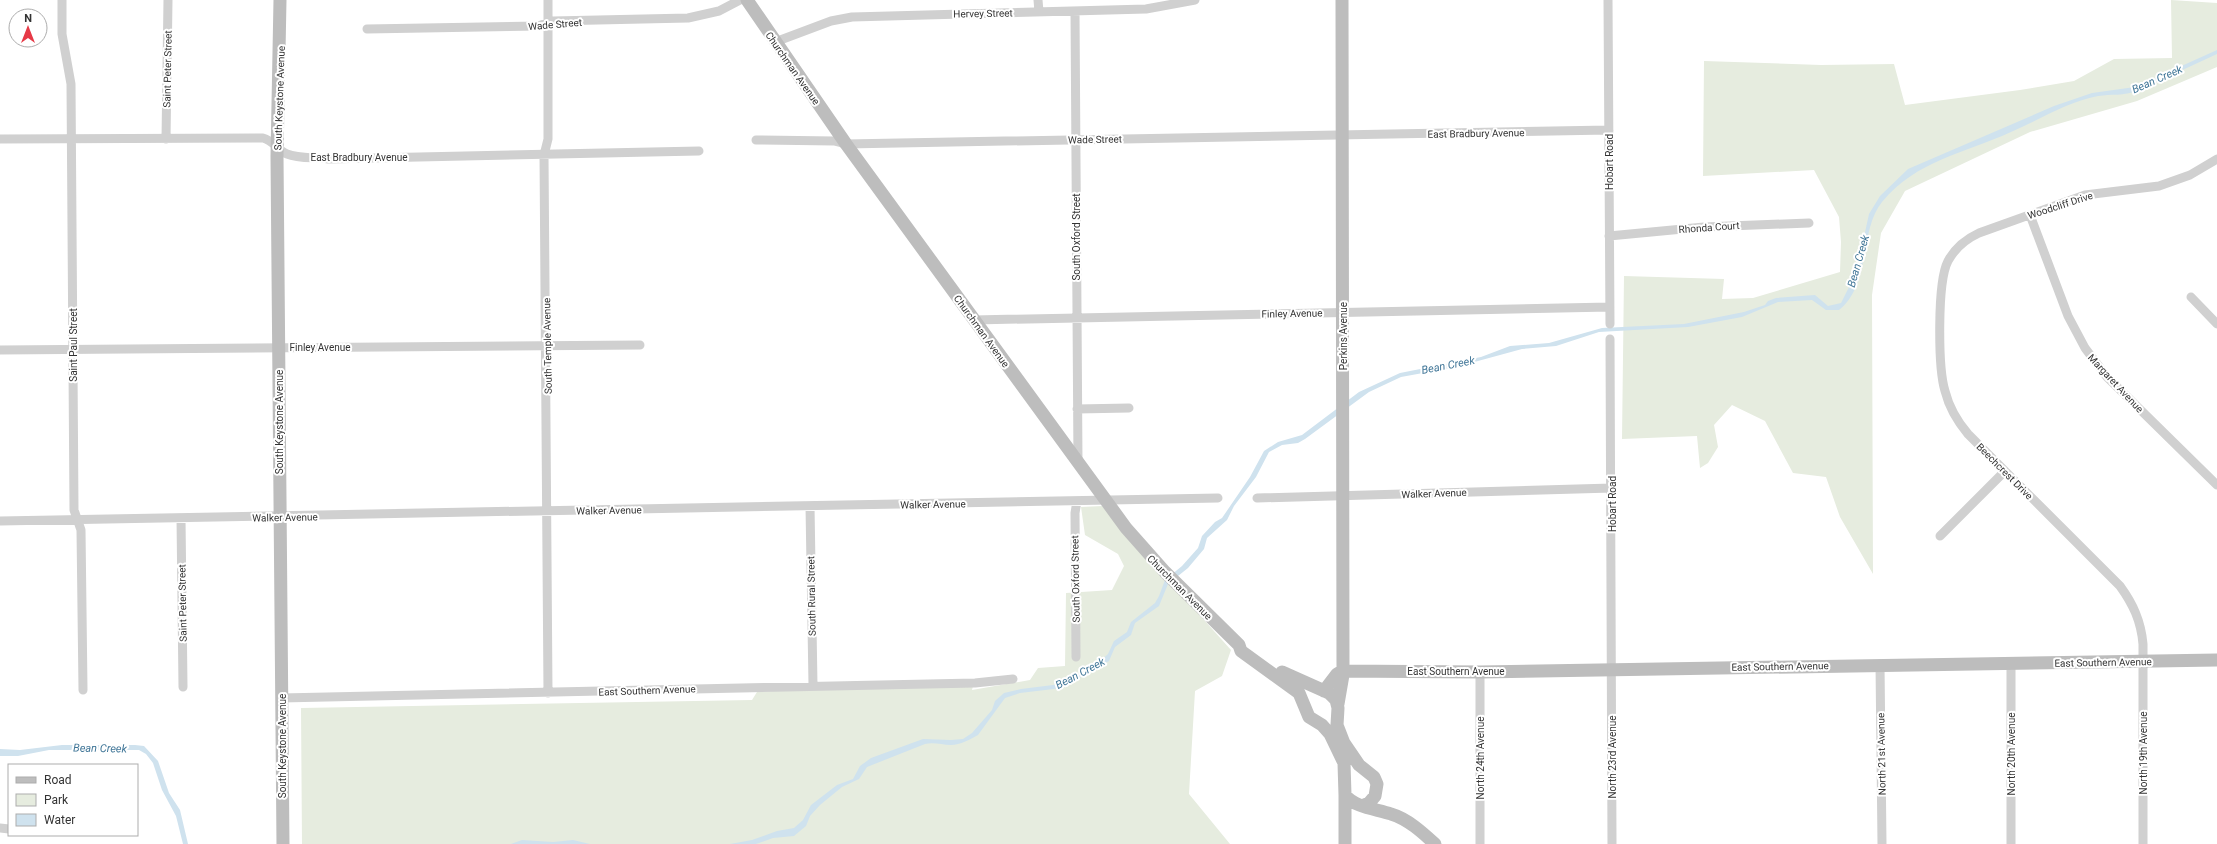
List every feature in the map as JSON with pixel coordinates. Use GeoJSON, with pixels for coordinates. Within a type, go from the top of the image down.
{"type":"FeatureCollection","features":[{"type":"Feature","properties":{"kind":"main road","name":"South Keystone Avenue"},"geometry":{"type":"LineString","coordinates":[[280,0],[277,147],[282,844]]}},
{"type":"Feature","properties":{"kind":"main road","name":"Churchman Avenue"},"geometry":{"type":"LineString","coordinates":[[747,0],[846,144],[1126,528],[1165,572],[1238,645],[1279,671],[1332,695],[1337,710]]}},
{"type":"Feature","properties":{"kind":"main road","name":"Perkins Avenue"},"geometry":{"type":"LineString","coordinates":[[1337,710],[1342,671],[1344,496],[1342,0]]}},
{"type":"Feature","properties":{"kind":"main road","name":"Churchman Avenue"},"geometry":{"type":"LineString","coordinates":[[1238,645],[1241,651],[1252,660],[1299,692],[1309,717],[1322,725],[1337,746],[1344,763],[1345,844]]}},
{"type":"Feature","properties":{"kind":"main road","name":"East Southern Avenue"},"geometry":{"type":"LineString","coordinates":[[1342,671],[1480,672],[1880,664],[2217,660]]}},
{"type":"Feature","properties":{"kind":"main road"},"geometry":{"type":"LineString","coordinates":[[1306,707],[1310,696],[1322,691],[1337,674],[1342,671]]}},
{"type":"Feature","properties":{"kind":"main road"},"geometry":{"type":"LineString","coordinates":[[1322,725],[1330,722],[1337,710]]}},
{"type":"Feature","properties":{"kind":"main road"},"geometry":{"type":"LineString","coordinates":[[1337,710],[1337,725],[1344,744],[1359,765],[1374,777],[1377,789],[1391,814]]}},
{"type":"Feature","properties":{"kind":"main road"},"geometry":{"type":"LineString","coordinates":[[1362,806],[1372,800],[1377,789]]}},
{"type":"Feature","properties":{"kind":"main road"},"geometry":{"type":"LineString","coordinates":[[1345,796],[1362,806],[1391,814],[1421,831],[1436,844]]}},
{"type":"Feature","properties":{"kind":"street","name":"Saint Paul Street"},"geometry":{"type":"LineString","coordinates":[[62,0],[62,34],[71,84],[74,510],[81,530],[83,690]]}},
{"type":"Feature","properties":{"kind":"street","name":"Saint Peter Street"},"geometry":{"type":"LineString","coordinates":[[166,139],[168,0]]}},
{"type":"Feature","properties":{"kind":"street","name":"South Temple Avenue"},"geometry":{"type":"LineString","coordinates":[[548,0],[548,139],[544,155],[547,345],[548,500],[546,512],[548,693]]}},
{"type":"Feature","properties":{"kind":"street","name":"Wade Street"},"geometry":{"type":"LineString","coordinates":[[367,29],[548,24],[554,22],[688,18],[719,11],[740,0]]}},
{"type":"Feature","properties":{"kind":"street"},"geometry":{"type":"LineString","coordinates":[[1038,0],[1039,12]]}},
{"type":"Feature","properties":{"kind":"street"},"geometry":{"type":"LineString","coordinates":[[1117,0],[1117,10]]}},
{"type":"Feature","properties":{"kind":"street","name":"Hervey Street"},"geometry":{"type":"LineString","coordinates":[[775,42],[831,21],[852,17],[1160,8],[1195,0]]}},
{"type":"Feature","properties":{"kind":"street","name":"Hobart Road"},"geometry":{"type":"LineString","coordinates":[[1608,0],[1610,324]]}},
{"type":"Feature","properties":{"kind":"street","name":"South Oxford Street"},"geometry":{"type":"LineString","coordinates":[[1075,11],[1078,463]]}},
{"type":"Feature","properties":{"kind":"street","name":"East Bradbury Avenue"},"geometry":{"type":"LineString","coordinates":[[1343,135],[1609,130]]}},
{"type":"Feature","properties":{"kind":"street","name":"Wade Street"},"geometry":{"type":"LineString","coordinates":[[846,144],[1343,135]]}},
{"type":"Feature","properties":{"kind":"street","name":"East Bradbury Avenue"},"geometry":{"type":"LineString","coordinates":[[0,139],[264,138],[270,140],[277,147],[292,156],[328,159],[699,151]]}},
{"type":"Feature","properties":{"kind":"street"},"geometry":{"type":"LineString","coordinates":[[756,140],[834,140],[846,144]]}},
{"type":"Feature","properties":{"kind":"street","name":"Woodcliff Drive"},"geometry":{"type":"LineString","coordinates":[[1954,252],[1970,237],[2030,215],[2093,194],[2135,191],[2159,186],[2190,175],[2217,159]]}},
{"type":"Feature","properties":{"kind":"street","name":"Margaret Avenue"},"geometry":{"type":"LineString","coordinates":[[2030,215],[2066,312],[2084,348],[2107,377],[2217,485]]}},
{"type":"Feature","properties":{"kind":"street","name":"Rhonda Court"},"geometry":{"type":"LineString","coordinates":[[1609,236],[1704,227],[1810,223]]}},
{"type":"Feature","properties":{"kind":"street","name":"Beechcrest Drive"},"geometry":{"type":"LineString","coordinates":[[1954,252],[1944,269],[1941,285],[1941,366],[1944,391],[1950,406],[1962,427],[2125,592],[2133,605],[2140,624],[2142,661]]}},
{"type":"Feature","properties":{"kind":"street"},"geometry":{"type":"LineString","coordinates":[[2191,297],[2217,324]]}},
{"type":"Feature","properties":{"kind":"street","name":"Finley Avenue"},"geometry":{"type":"LineString","coordinates":[[974,320],[1610,307]]}},
{"type":"Feature","properties":{"kind":"street","name":"Hobart Road"},"geometry":{"type":"LineString","coordinates":[[1610,339],[1612,669]]}},
{"type":"Feature","properties":{"kind":"street","name":"Finley Avenue"},"geometry":{"type":"LineString","coordinates":[[0,350],[640,345]]}},
{"type":"Feature","properties":{"kind":"street"},"geometry":{"type":"LineString","coordinates":[[1077,409],[1129,408]]}},
{"type":"Feature","properties":{"kind":"street"},"geometry":{"type":"LineString","coordinates":[[1940,536],[2005,471]]}},
{"type":"Feature","properties":{"kind":"street","name":"Walker Avenue"},"geometry":{"type":"LineString","coordinates":[[1257,498],[1612,488]]}},
{"type":"Feature","properties":{"kind":"street","name":"Walker Avenue"},"geometry":{"type":"LineString","coordinates":[[0,521],[546,512],[1218,498]]}},
{"type":"Feature","properties":{"kind":"street","name":"South Oxford Street"},"geometry":{"type":"LineString","coordinates":[[1076,657],[1075,512],[1077,501]]}},
{"type":"Feature","properties":{"kind":"street","name":"South Rural Street"},"geometry":{"type":"LineString","coordinates":[[810,506],[813,685]]}},
{"type":"Feature","properties":{"kind":"street","name":"Saint Peter Street"},"geometry":{"type":"LineString","coordinates":[[181,518],[183,687]]}},
{"type":"Feature","properties":{"kind":"street","name":"North 19th Avenue"},"geometry":{"type":"LineString","coordinates":[[2142,661],[2143,844]]}},
{"type":"Feature","properties":{"kind":"street","name":"North 20th Avenue"},"geometry":{"type":"LineString","coordinates":[[2011,663],[2011,844]]}},
{"type":"Feature","properties":{"kind":"street","name":"North 21st Avenue"},"geometry":{"type":"LineString","coordinates":[[1880,664],[1882,844]]}},
{"type":"Feature","properties":{"kind":"street","name":"North 23rd Avenue"},"geometry":{"type":"LineString","coordinates":[[1612,669],[1612,844]]}},
{"type":"Feature","properties":{"kind":"street","name":"North 24th Avenue"},"geometry":{"type":"LineString","coordinates":[[1480,672],[1480,844]]}},
{"type":"Feature","properties":{"kind":"street","name":"East Southern Avenue"},"geometry":{"type":"LineString","coordinates":[[281,698],[548,693],[813,685],[975,683],[1013,679]]}},
{"type":"Feature","properties":{"kind":"green space"},"geometry":{"type":"Polygon","coordinates":[[[2171,0],[2217,3],[2217,67],[2137,101],[2030,132],[1905,191],[1881,233],[1872,295],[1873,574],[1840,517],[1826,477],[1793,473],[1765,421],[1732,405],[1714,425],[1718,447],[1708,463],[1700,468],[1697,436],[1622,439],[1624,276],[1724,279],[1722,299],[1753,298],[1840,272],[1841,242],[1839,217],[1814,170],[1703,176],[1704,61],[1821,65],[1894,64],[1905,105],[2020,90],[2074,81],[2114,59],[2172,58],[2171,0]]]}},
{"type":"Feature","properties":{"kind":"green space"},"geometry":{"type":"Polygon","coordinates":[[[1102,506],[1231,650],[1222,676],[1195,691],[1189,794],[1230,844],[302,844],[301,708],[752,700],[757,692],[821,688],[973,686],[972,690],[1030,680],[1038,668],[1065,666],[1066,593],[1112,590],[1124,566],[1118,554],[1085,535],[1081,507],[1102,506]]]}},
{"type":"Feature","properties":{"kind":"water","name":"Bean Creek"},"geometry":{"type":"Polygon","coordinates":[[[2217,50],[2217,54],[2137,91],[2132,93],[2098,96],[2075,102],[1993,140],[1926,167],[1910,176],[1882,202],[1875,214],[1870,227],[1861,272],[1856,287],[1849,299],[1839,310],[1826,310],[1812,300],[1778,302],[1742,317],[1688,327],[1599,332],[1556,346],[1522,349],[1456,367],[1401,377],[1369,392],[1305,439],[1298,443],[1282,445],[1269,452],[1256,477],[1234,506],[1227,520],[1207,538],[1204,549],[1188,568],[1168,584],[1159,606],[1135,623],[1131,635],[1115,647],[1109,661],[1062,688],[1020,693],[1005,698],[978,735],[965,742],[951,745],[932,743],[925,744],[867,767],[859,779],[842,787],[820,805],[810,816],[806,826],[794,836],[773,838],[756,844],[730,844],[752,840],[777,831],[794,828],[803,820],[811,805],[837,785],[853,779],[860,766],[871,758],[923,739],[963,739],[972,733],[992,710],[995,701],[1004,693],[1021,689],[1061,684],[1099,662],[1108,654],[1114,641],[1127,632],[1131,622],[1155,603],[1165,580],[1182,566],[1198,548],[1202,536],[1215,522],[1222,518],[1250,477],[1264,451],[1278,442],[1302,435],[1359,392],[1400,373],[1481,357],[1510,346],[1549,343],[1602,328],[1684,324],[1744,312],[1765,305],[1768,301],[1776,298],[1815,295],[1828,306],[1841,303],[1856,273],[1869,214],[1880,196],[1908,169],[2054,106],[2092,93],[2135,87],[2217,50]]]}},
{"type":"Feature","properties":{"kind":"water","name":"Bean Creek"},"geometry":{"type":"Polygon","coordinates":[[[62,745],[144,746],[158,761],[169,793],[180,810],[188,844],[183,844],[176,816],[162,790],[153,763],[146,754],[139,750],[49,750],[18,756],[0,756],[0,749],[20,750],[62,745]]]}},
{"type":"Feature","properties":{"kind":"water"},"geometry":{"type":"Polygon","coordinates":[[[522,840],[553,842],[573,840],[590,844],[511,844],[522,840]]]}}]}
